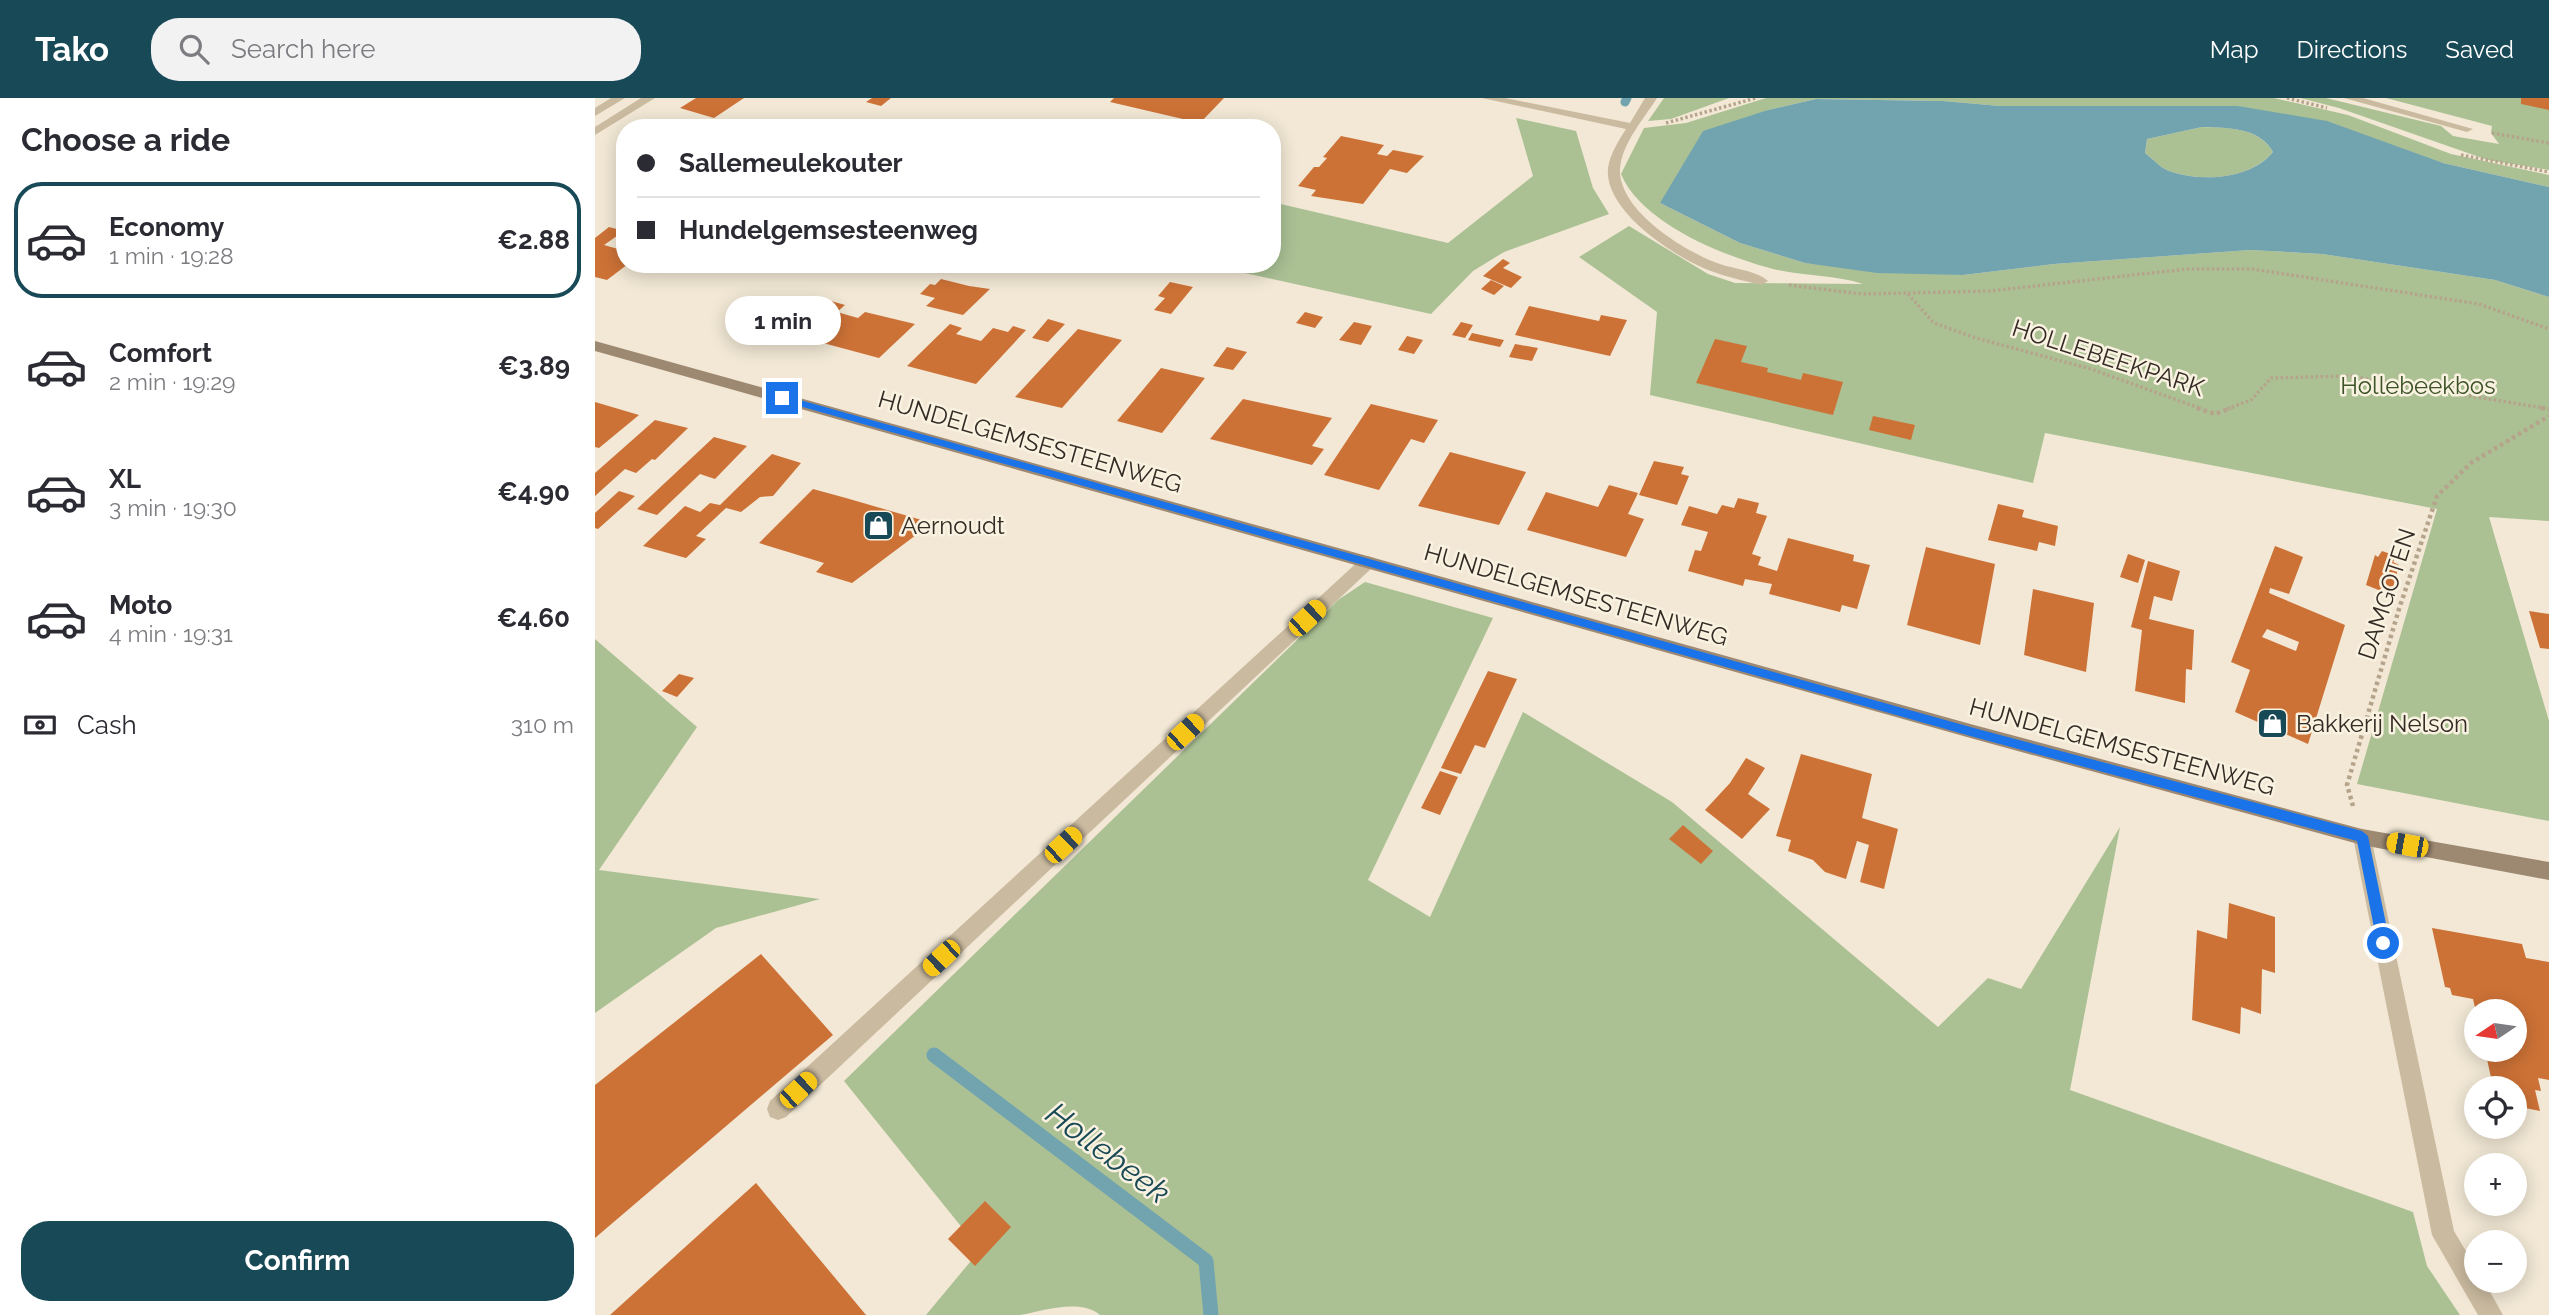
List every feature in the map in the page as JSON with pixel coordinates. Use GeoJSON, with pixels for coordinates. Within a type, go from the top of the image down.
{"type":"FeatureCollection","features":[{"type":"Feature","properties":{"kind":"main road","name":"HUNDELGEMSESTEENWEG"},"geometry":{"type":"LineString","coordinates":[[595,346],[1974,732],[2362,836],[2549,872]]}},
{"type":"Feature","properties":{"kind":"street"},"geometry":{"type":"LineString","coordinates":[[595,114],[619,98]]}},
{"type":"Feature","properties":{"kind":"street"},"geometry":{"type":"LineString","coordinates":[[595,132],[649,98]]}},
{"type":"Feature","properties":{"kind":"street"},"geometry":{"type":"LineString","coordinates":[[1488,98],[1635,127]]}},
{"type":"Feature","properties":{"kind":"street"},"geometry":{"type":"LineString","coordinates":[[1651,98],[1614,167],[1613,184],[1627,208],[1658,234],[1704,263],[1761,281]]}},
{"type":"Feature","properties":{"kind":"street"},"geometry":{"type":"LineString","coordinates":[[2350,98],[2467,129]]}},
{"type":"Feature","properties":{"kind":"street"},"geometry":{"type":"LineString","coordinates":[[595,114],[614,120]]}},
{"type":"Feature","properties":{"kind":"street"},"geometry":{"type":"LineString","coordinates":[[778,1109],[1368,562]]}},
{"type":"Feature","properties":{"kind":"street"},"geometry":{"type":"LineString","coordinates":[[2362,836],[2443,1235],[2491,1315]]}},
{"type":"Feature","properties":{"kind":"path"},"geometry":{"type":"LineString","coordinates":[[1635,127],[1675,122],[1756,98]]}},
{"type":"Feature","properties":{"kind":"path"},"geometry":{"type":"LineString","coordinates":[[2467,129],[2549,143]]}},
{"type":"Feature","properties":{"kind":"path","name":"HOLLEBEEKPARK"},"geometry":{"type":"LineString","coordinates":[[1761,281],[1862,295],[1990,291],[2187,269],[2252,269],[2479,304],[2549,329]]}},
{"type":"Feature","properties":{"kind":"path","name":"HOLLEBEEKPARK"},"geometry":{"type":"LineString","coordinates":[[1907,293],[1934,323],[1976,338],[2091,369],[2215,414],[2251,400],[2271,378],[2350,376],[2549,409]]}},
{"type":"Feature","properties":{"kind":"path","name":"DAMGOTEN"},"geometry":{"type":"LineString","coordinates":[[2362,836],[2347,785],[2399,609],[2437,496],[2472,463],[2549,416]]}},
{"type":"Feature","properties":{"kind":"green space"},"geometry":{"type":"Polygon","coordinates":[[[1664,98],[1729,98],[1671,119],[1648,121],[1664,98]]]}},
{"type":"Feature","properties":{"kind":"green space","name":"Hollebeekbos"},"geometry":{"type":"Polygon","coordinates":[[[1766,98],[2274,98],[2348,115],[2451,154],[2549,175],[2549,187],[2443,163],[2238,106],[2000,106],[1943,101],[1816,99],[1768,110],[1660,203],[1740,243],[1805,263],[1963,275],[2054,264],[2250,250],[2322,254],[2495,280],[2549,297],[2549,521],[2489,517],[2549,721],[2549,821],[2357,784],[2437,509],[2045,433],[2033,483],[1650,395],[1657,312],[1579,257],[1629,226],[1708,274],[1735,283],[1863,284],[1773,269],[1709,246],[1665,223],[1632,192],[1621,174],[1644,128],[1686,123],[1766,98]]]}},
{"type":"Feature","properties":{"kind":"green space"},"geometry":{"type":"Polygon","coordinates":[[[2300,98],[2326,98],[2441,126],[2453,136],[2499,144],[2491,133],[2492,126],[2386,98],[2549,98],[2549,170],[2488,160],[2339,108],[2300,98]]]}},
{"type":"Feature","properties":{"kind":"green space"},"geometry":{"type":"Polygon","coordinates":[[[1516,118],[1576,131],[1593,188],[1609,214],[1504,252],[1473,271],[1431,314],[1245,273],[1281,273],[1281,204],[1448,243],[1533,176],[1516,118]]]}},
{"type":"Feature","properties":{"kind":"green space"},"geometry":{"type":"Polygon","coordinates":[[[2202,127],[2251,133],[2267,144],[2273,152],[2252,168],[2240,173],[2212,177],[2168,171],[2145,153],[2147,139],[2202,127]]]}},
{"type":"Feature","properties":{"kind":"green space"},"geometry":{"type":"Polygon","coordinates":[[[1365,582],[1493,618],[1368,880],[1430,917],[1523,712],[1672,802],[1938,1027],[1988,978],[2021,989],[2120,827],[2070,1090],[2413,1212],[2427,1266],[2460,1315],[1100,1315],[1083,1307],[1072,1306],[1020,1315],[926,1315],[980,1250],[844,1081],[1338,600],[1365,582]]]}},
{"type":"Feature","properties":{"kind":"green space"},"geometry":{"type":"Polygon","coordinates":[[[595,639],[697,727],[599,870],[820,899],[716,928],[595,1013],[595,639]]]}},
{"type":"Feature","properties":{"kind":"water"},"geometry":{"type":"Polygon","coordinates":[[[1816,99],[1943,101],[2000,106],[2238,106],[2327,121],[2443,163],[2549,187],[2549,297],[2495,280],[2322,254],[2250,250],[2054,264],[1963,275],[1877,273],[1805,263],[1740,243],[1660,203],[1703,131],[1768,110],[1816,99]],[[2202,127],[2147,139],[2145,153],[2168,171],[2212,177],[2240,173],[2264,161],[2273,152],[2267,144],[2251,133],[2202,127]]]}},
{"type":"Feature","properties":{"kind":"building"},"geometry":{"type":"Polygon","coordinates":[[[696,98],[744,98],[714,118],[680,108],[696,98]]]}},
{"type":"Feature","properties":{"kind":"building"},"geometry":{"type":"Polygon","coordinates":[[[872,98],[891,98],[881,106],[866,102],[872,98]]]}},
{"type":"Feature","properties":{"kind":"building"},"geometry":{"type":"Polygon","coordinates":[[[1114,98],[1224,98],[1204,119],[1183,119],[1110,102],[1114,98]]]}},
{"type":"Feature","properties":{"kind":"building"},"geometry":{"type":"Polygon","coordinates":[[[2521,98],[2549,98],[2549,110],[2521,104],[2521,98]]]}},
{"type":"Feature","properties":{"kind":"building"},"geometry":{"type":"Polygon","coordinates":[[[1341,136],[1384,145],[1377,154],[1387,156],[1393,150],[1424,156],[1407,173],[1390,169],[1363,204],[1311,196],[1316,190],[1298,186],[1314,167],[1319,167],[1327,158],[1323,157],[1341,136]]]}},
{"type":"Feature","properties":{"kind":"building"},"geometry":{"type":"Polygon","coordinates":[[[609,227],[616,229],[616,237],[604,245],[616,248],[616,273],[607,280],[595,277],[595,238],[609,227]]]}},
{"type":"Feature","properties":{"kind":"building"},"geometry":{"type":"Polygon","coordinates":[[[1503,259],[1510,263],[1503,268],[1522,277],[1511,288],[1483,276],[1503,259]]]}},
{"type":"Feature","properties":{"kind":"building"},"geometry":{"type":"Polygon","coordinates":[[[941,279],[990,289],[963,315],[926,306],[935,298],[920,294],[930,284],[935,285],[941,279]]]}},
{"type":"Feature","properties":{"kind":"building"},"geometry":{"type":"Polygon","coordinates":[[[1491,280],[1504,286],[1494,295],[1481,289],[1491,280]]]}},
{"type":"Feature","properties":{"kind":"building"},"geometry":{"type":"Polygon","coordinates":[[[1170,282],[1193,287],[1171,314],[1154,310],[1165,298],[1158,296],[1170,282]]]}},
{"type":"Feature","properties":{"kind":"building"},"geometry":{"type":"Polygon","coordinates":[[[824,299],[845,305],[837,312],[858,318],[865,312],[915,324],[879,358],[782,332],[824,299]]]}},
{"type":"Feature","properties":{"kind":"building"},"geometry":{"type":"Polygon","coordinates":[[[1529,306],[1599,321],[1601,315],[1627,320],[1610,356],[1515,335],[1529,306]]]}},
{"type":"Feature","properties":{"kind":"building"},"geometry":{"type":"Polygon","coordinates":[[[1305,312],[1323,317],[1315,328],[1296,323],[1305,312]]]}},
{"type":"Feature","properties":{"kind":"building"},"geometry":{"type":"Polygon","coordinates":[[[1048,319],[1065,324],[1048,342],[1032,338],[1048,319]]]}},
{"type":"Feature","properties":{"kind":"building"},"geometry":{"type":"Polygon","coordinates":[[[1354,322],[1372,326],[1361,345],[1339,340],[1354,322]]]}},
{"type":"Feature","properties":{"kind":"building"},"geometry":{"type":"Polygon","coordinates":[[[1461,322],[1473,325],[1465,338],[1452,335],[1461,322]]]}},
{"type":"Feature","properties":{"kind":"building"},"geometry":{"type":"Polygon","coordinates":[[[950,324],[962,328],[956,334],[981,341],[993,328],[1008,332],[1013,326],[1026,330],[976,384],[907,366],[950,324]]]}},
{"type":"Feature","properties":{"kind":"building"},"geometry":{"type":"Polygon","coordinates":[[[1078,329],[1122,340],[1062,408],[1015,397],[1078,329]]]}},
{"type":"Feature","properties":{"kind":"building"},"geometry":{"type":"Polygon","coordinates":[[[1472,333],[1504,340],[1500,347],[1468,340],[1472,333]]]}},
{"type":"Feature","properties":{"kind":"building"},"geometry":{"type":"Polygon","coordinates":[[[1407,336],[1423,340],[1414,354],[1398,350],[1407,336]]]}},
{"type":"Feature","properties":{"kind":"building"},"geometry":{"type":"Polygon","coordinates":[[[1715,339],[1747,346],[1741,362],[1768,368],[1767,372],[1801,380],[1803,373],[1843,382],[1833,415],[1696,383],[1715,339]]]}},
{"type":"Feature","properties":{"kind":"building"},"geometry":{"type":"Polygon","coordinates":[[[1515,344],[1538,348],[1532,361],[1509,357],[1515,344]]]}},
{"type":"Feature","properties":{"kind":"building"},"geometry":{"type":"Polygon","coordinates":[[[1227,347],[1247,352],[1233,370],[1213,366],[1227,347]]]}},
{"type":"Feature","properties":{"kind":"building"},"geometry":{"type":"Polygon","coordinates":[[[1161,368],[1205,378],[1162,433],[1117,421],[1161,368]]]}},
{"type":"Feature","properties":{"kind":"building"},"geometry":{"type":"Polygon","coordinates":[[[1243,399],[1332,418],[1312,446],[1324,449],[1312,465],[1210,439],[1243,399]]]}},
{"type":"Feature","properties":{"kind":"building"},"geometry":{"type":"Polygon","coordinates":[[[595,402],[639,415],[599,448],[595,447],[595,402]]]}},
{"type":"Feature","properties":{"kind":"building"},"geometry":{"type":"Polygon","coordinates":[[[1371,404],[1438,420],[1424,443],[1411,439],[1379,490],[1324,475],[1371,404]]]}},
{"type":"Feature","properties":{"kind":"building"},"geometry":{"type":"Polygon","coordinates":[[[1873,416],[1915,425],[1911,440],[1869,430],[1873,416]]]}},
{"type":"Feature","properties":{"kind":"building"},"geometry":{"type":"Polygon","coordinates":[[[655,420],[688,428],[655,460],[652,459],[636,473],[625,469],[595,496],[595,473],[655,420]]]}},
{"type":"Feature","properties":{"kind":"building"},"geometry":{"type":"Polygon","coordinates":[[[714,437],[747,446],[715,479],[700,474],[657,515],[637,509],[714,437]]]}},
{"type":"Feature","properties":{"kind":"building"},"geometry":{"type":"Polygon","coordinates":[[[1450,452],[1526,472],[1499,525],[1418,506],[1450,452]]]}},
{"type":"Feature","properties":{"kind":"building"},"geometry":{"type":"Polygon","coordinates":[[[772,454],[801,463],[773,496],[760,497],[741,512],[726,508],[696,536],[706,539],[686,558],[643,546],[685,506],[700,512],[710,503],[720,505],[772,454]]]}},
{"type":"Feature","properties":{"kind":"building"},"geometry":{"type":"Polygon","coordinates":[[[1654,461],[1684,467],[1681,474],[1689,476],[1677,505],[1639,495],[1654,461]]]}},
{"type":"Feature","properties":{"kind":"building"},"geometry":{"type":"Polygon","coordinates":[[[1609,485],[1638,493],[1628,514],[1644,519],[1626,557],[1527,530],[1546,492],[1598,507],[1609,485]]]}},
{"type":"Feature","properties":{"kind":"building"},"geometry":{"type":"Polygon","coordinates":[[[813,489],[932,523],[852,583],[816,572],[824,563],[759,543],[813,489]]]}},
{"type":"Feature","properties":{"kind":"building"},"geometry":{"type":"Polygon","coordinates":[[[619,491],[635,496],[598,529],[595,528],[595,513],[619,491]]]}},
{"type":"Feature","properties":{"kind":"building"},"geometry":{"type":"Polygon","coordinates":[[[1738,498],[1759,503],[1756,513],[1767,516],[1752,554],[1761,557],[1758,565],[1777,571],[1788,538],[1854,555],[1853,561],[1870,565],[1857,609],[1842,605],[1840,612],[1769,594],[1772,584],[1745,579],[1743,586],[1688,571],[1695,550],[1701,551],[1708,532],[1681,525],[1689,506],[1717,514],[1722,505],[1734,508],[1738,498]]]}},
{"type":"Feature","properties":{"kind":"building"},"geometry":{"type":"Polygon","coordinates":[[[1998,504],[2024,510],[2022,517],[2058,526],[2055,546],[2039,542],[2037,551],[1988,540],[1998,504]]]}},
{"type":"Feature","properties":{"kind":"building"},"geometry":{"type":"Polygon","coordinates":[[[2275,546],[2303,557],[2289,594],[2270,588],[2269,593],[2345,625],[2308,744],[2235,712],[2250,670],[2231,662],[2275,546]],[[2267,629],[2262,637],[2296,651],[2299,642],[2267,629]]]}},
{"type":"Feature","properties":{"kind":"building"},"geometry":{"type":"Polygon","coordinates":[[[1926,547],[1995,564],[1980,645],[1907,625],[1926,547]]]}},
{"type":"Feature","properties":{"kind":"building"},"geometry":{"type":"Polygon","coordinates":[[[2382,551],[2396,556],[2393,562],[2399,565],[2391,595],[2366,585],[2375,555],[2378,557],[2382,551]]]}},
{"type":"Feature","properties":{"kind":"building"},"geometry":{"type":"Polygon","coordinates":[[[2128,554],[2145,560],[2138,583],[2120,577],[2128,554]]]}},
{"type":"Feature","properties":{"kind":"building"},"geometry":{"type":"Polygon","coordinates":[[[2148,561],[2180,571],[2172,601],[2154,596],[2149,619],[2194,630],[2192,670],[2186,669],[2185,703],[2135,691],[2142,630],[2131,627],[2148,561]]]}},
{"type":"Feature","properties":{"kind":"building"},"geometry":{"type":"Polygon","coordinates":[[[2033,589],[2094,603],[2086,672],[2024,655],[2033,589]]]}},
{"type":"Feature","properties":{"kind":"building"},"geometry":{"type":"Polygon","coordinates":[[[2529,611],[2549,614],[2549,649],[2540,648],[2529,611]]]}},
{"type":"Feature","properties":{"kind":"building"},"geometry":{"type":"Polygon","coordinates":[[[1488,671],[1517,679],[1485,748],[1475,745],[1461,774],[1441,768],[1488,671]]]}},
{"type":"Feature","properties":{"kind":"building"},"geometry":{"type":"Polygon","coordinates":[[[679,674],[694,678],[677,697],[662,691],[679,674]]]}},
{"type":"Feature","properties":{"kind":"building"},"geometry":{"type":"Polygon","coordinates":[[[1801,754],[1872,774],[1862,818],[1898,829],[1884,889],[1860,882],[1869,845],[1857,841],[1846,879],[1825,872],[1813,860],[1788,851],[1791,840],[1776,836],[1801,754]]]}},
{"type":"Feature","properties":{"kind":"building"},"geometry":{"type":"Polygon","coordinates":[[[1746,758],[1765,768],[1748,794],[1770,809],[1742,839],[1705,810],[1730,783],[1746,758]]]}},
{"type":"Feature","properties":{"kind":"building"},"geometry":{"type":"Polygon","coordinates":[[[1440,771],[1458,777],[1440,815],[1421,808],[1440,771]]]}},
{"type":"Feature","properties":{"kind":"building"},"geometry":{"type":"Polygon","coordinates":[[[1683,825],[1713,851],[1701,864],[1669,839],[1683,825]]]}},
{"type":"Feature","properties":{"kind":"building"},"geometry":{"type":"Polygon","coordinates":[[[2229,903],[2275,917],[2275,973],[2262,969],[2261,1014],[2241,1007],[2240,1034],[2192,1020],[2197,930],[2227,939],[2229,903]]]}},
{"type":"Feature","properties":{"kind":"building"},"geometry":{"type":"Polygon","coordinates":[[[2432,928],[2522,944],[2526,958],[2549,962],[2549,1080],[2538,1078],[2541,1091],[2535,1090],[2540,1111],[2527,1108],[2527,1076],[2491,1076],[2488,1062],[2527,1062],[2527,999],[2473,999],[2452,995],[2450,988],[2445,987],[2432,928]]]}},
{"type":"Feature","properties":{"kind":"building"},"geometry":{"type":"Polygon","coordinates":[[[761,954],[833,1035],[595,1238],[595,1085],[761,954]]]}},
{"type":"Feature","properties":{"kind":"building"},"geometry":{"type":"Polygon","coordinates":[[[756,1183],[866,1315],[610,1315],[756,1183]]]}},
{"type":"Feature","properties":{"kind":"building"},"geometry":{"type":"Polygon","coordinates":[[[985,1201],[1011,1227],[975,1266],[948,1239],[985,1201]]]}},
{"type":"Feature","properties":{"kind":"waterway"},"geometry":{"type":"LineString","coordinates":[[1625,102],[1627,98]]}},
{"type":"Feature","properties":{"kind":"waterway","name":"Hollebeek"},"geometry":{"type":"LineString","coordinates":[[934,1055],[1206,1261],[1211,1315]]}},
{"type":"Feature","properties":{"kind":"place","name":"Aernoudt"},"geometry":{"type":"Point","coordinates":[878,526]}},
{"type":"Feature","properties":{"kind":"place","name":"Bakkerij Nelson"},"geometry":{"type":"Point","coordinates":[2273,724]}},
{"type":"Feature","properties":{"kind":"route"},"geometry":{"type":"LineString","coordinates":[[782,398],[1974,732],[2362,836],[2383,943]]}}]}
